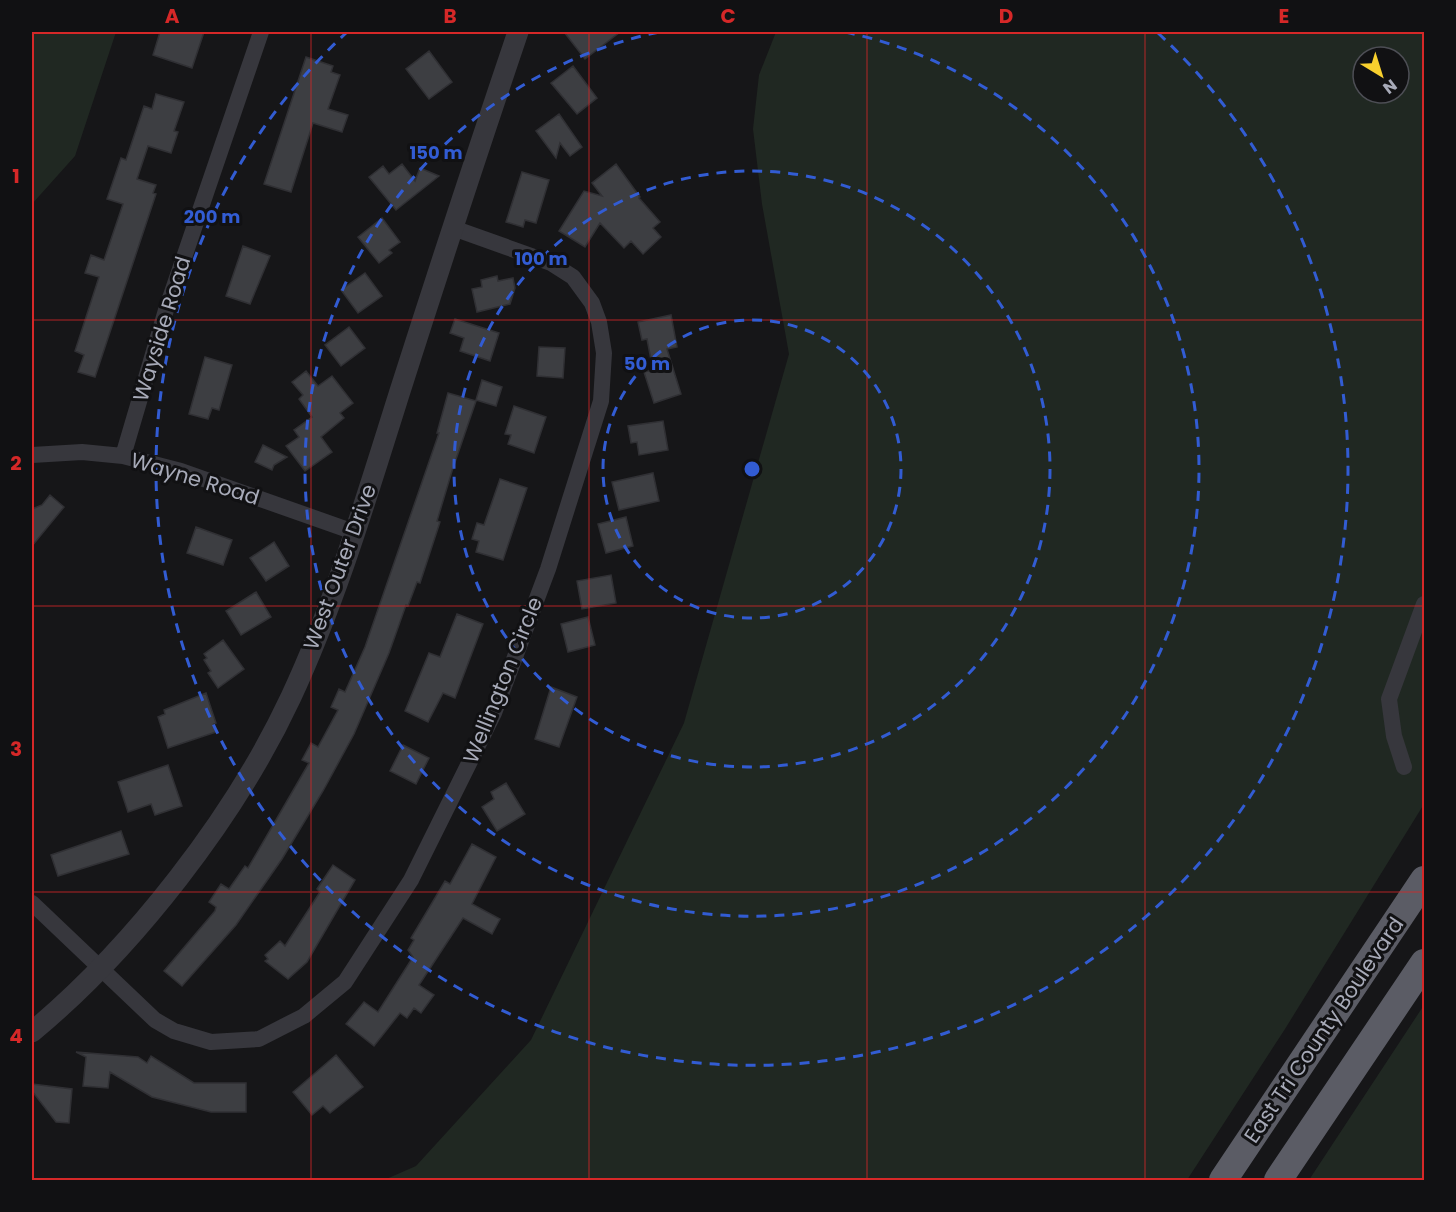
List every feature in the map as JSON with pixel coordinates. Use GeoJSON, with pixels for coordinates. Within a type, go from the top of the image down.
{"type":"FeatureCollection","features":[{"type":"Feature","properties":{"kind":"highway","name":"East Tri County Boulevard"},"geometry":{"type":"LineString","coordinates":[[1224,1180],[1425,880]]}},
{"type":"Feature","properties":{"kind":"highway"},"geometry":{"type":"LineString","coordinates":[[1278,1180],[1425,963]]}},
{"type":"Feature","properties":{"kind":"street","name":"Wayside Road"},"geometry":{"type":"LineString","coordinates":[[123,456],[166,310],[261,32]]}},
{"type":"Feature","properties":{"kind":"street","name":"West Outer Drive"},"geometry":{"type":"LineString","coordinates":[[32,1032],[99,968],[173,885],[253,767],[290,700],[315,642],[354,532],[518,32]]}},
{"type":"Feature","properties":{"kind":"street","name":"Wellington Circle"},"geometry":{"type":"LineString","coordinates":[[32,903],[155,1020],[194,1038],[211,1042],[259,1039],[304,1016],[345,982],[366,953],[411,880],[486,730],[548,569],[602,401],[604,353],[592,303],[573,277],[551,263],[453,228]]}},
{"type":"Feature","properties":{"kind":"street","name":"Wayne Road"},"geometry":{"type":"LineString","coordinates":[[32,455],[82,452],[123,456],[182,471],[354,532]]}},
{"type":"Feature","properties":{"kind":"street"},"geometry":{"type":"LineString","coordinates":[[1404,766],[1394,736],[1389,699],[1425,604]]}},
{"type":"Feature","properties":{"kind":"shaded area"},"geometry":{"type":"Polygon","coordinates":[[[32,32],[116,32],[75,156],[32,204],[32,32]]]}},
{"type":"Feature","properties":{"kind":"shaded area"},"geometry":{"type":"Polygon","coordinates":[[[776,32],[1424,32],[1424,804],[1285,1029],[1187,1180],[384,1180],[416,1166],[531,1040],[684,723],[789,354],[762,204],[753,129],[759,75],[776,32]]]}},
{"type":"Feature","properties":{"kind":"shaded area"},"geometry":{"type":"Polygon","coordinates":[[[1424,1005],[1424,1180],[1309,1180],[1424,1005]]]}},
{"type":"Feature","properties":{"kind":"building"},"geometry":{"type":"Polygon","coordinates":[[[160,32],[204,32],[192,68],[153,55],[160,32]]]}},
{"type":"Feature","properties":{"kind":"building"},"geometry":{"type":"Polygon","coordinates":[[[564,32],[620,32],[585,59],[564,32]]]}},
{"type":"Feature","properties":{"kind":"building"},"geometry":{"type":"Polygon","coordinates":[[[429,51],[452,82],[429,99],[406,69],[429,51]]]}},
{"type":"Feature","properties":{"kind":"building"},"geometry":{"type":"Polygon","coordinates":[[[306,57],[333,66],[331,72],[340,75],[328,109],[348,115],[342,132],[313,123],[291,192],[264,184],[306,57]]]}},
{"type":"Feature","properties":{"kind":"building"},"geometry":{"type":"Polygon","coordinates":[[[573,66],[597,98],[577,114],[551,83],[573,66]]]}},
{"type":"Feature","properties":{"kind":"building"},"geometry":{"type":"Polygon","coordinates":[[[156,94],[184,102],[174,131],[178,132],[171,153],[148,146],[137,179],[156,185],[153,193],[156,194],[95,377],[78,372],[84,355],[75,351],[99,277],[85,273],[91,255],[104,260],[123,204],[107,199],[121,158],[126,160],[144,106],[152,109],[156,94]]]}},
{"type":"Feature","properties":{"kind":"building"},"geometry":{"type":"Polygon","coordinates":[[[559,114],[582,147],[570,156],[560,143],[556,158],[536,131],[559,114]]]}},
{"type":"Feature","properties":{"kind":"building"},"geometry":{"type":"Polygon","coordinates":[[[402,164],[415,181],[420,168],[439,176],[396,210],[369,177],[383,166],[389,174],[402,164]]]}},
{"type":"Feature","properties":{"kind":"building"},"geometry":{"type":"Polygon","coordinates":[[[616,164],[639,198],[660,222],[653,228],[661,237],[643,254],[631,241],[624,248],[600,223],[585,247],[559,231],[584,191],[602,196],[592,183],[616,164]]]}},
{"type":"Feature","properties":{"kind":"building"},"geometry":{"type":"Polygon","coordinates":[[[522,172],[549,180],[536,223],[525,220],[523,227],[506,222],[522,172]]]}},
{"type":"Feature","properties":{"kind":"building"},"geometry":{"type":"Polygon","coordinates":[[[382,218],[400,242],[389,250],[392,253],[379,263],[358,237],[382,218]]]}},
{"type":"Feature","properties":{"kind":"building"},"geometry":{"type":"Polygon","coordinates":[[[243,246],[270,256],[250,304],[226,296],[243,246]]]}},
{"type":"Feature","properties":{"kind":"building"},"geometry":{"type":"Polygon","coordinates":[[[365,273],[382,296],[358,313],[341,290],[365,273]]]}},
{"type":"Feature","properties":{"kind":"building"},"geometry":{"type":"Polygon","coordinates":[[[497,276],[498,281],[513,278],[515,288],[510,304],[477,312],[472,289],[482,287],[481,280],[497,276]]]}},
{"type":"Feature","properties":{"kind":"building"},"geometry":{"type":"Polygon","coordinates":[[[671,315],[677,347],[667,349],[681,394],[654,403],[644,372],[653,370],[647,339],[642,340],[638,322],[671,315]]]}},
{"type":"Feature","properties":{"kind":"building"},"geometry":{"type":"Polygon","coordinates":[[[455,319],[499,333],[490,361],[460,351],[464,338],[450,333],[455,319]]]}},
{"type":"Feature","properties":{"kind":"building"},"geometry":{"type":"Polygon","coordinates":[[[349,327],[365,348],[341,366],[325,345],[349,327]]]}},
{"type":"Feature","properties":{"kind":"building"},"geometry":{"type":"Polygon","coordinates":[[[539,347],[565,348],[563,378],[537,376],[539,347]]]}},
{"type":"Feature","properties":{"kind":"building"},"geometry":{"type":"Polygon","coordinates":[[[205,357],[232,365],[219,410],[212,408],[208,419],[189,414],[205,357]]]}},
{"type":"Feature","properties":{"kind":"building"},"geometry":{"type":"Polygon","coordinates":[[[306,371],[318,386],[332,376],[353,403],[340,413],[344,418],[321,437],[332,452],[305,471],[286,446],[299,437],[294,430],[312,417],[299,399],[303,395],[292,382],[306,371]]]}},
{"type":"Feature","properties":{"kind":"building"},"geometry":{"type":"Polygon","coordinates":[[[482,380],[502,387],[496,406],[476,400],[482,380]]]}},
{"type":"Feature","properties":{"kind":"building"},"geometry":{"type":"Polygon","coordinates":[[[448,393],[476,401],[452,471],[437,521],[440,522],[420,583],[417,582],[408,606],[406,605],[389,653],[354,734],[282,859],[236,925],[182,986],[164,971],[215,911],[216,907],[209,902],[221,884],[229,889],[245,866],[248,868],[309,763],[302,760],[311,743],[318,747],[338,710],[331,707],[339,689],[345,692],[365,647],[439,433],[437,433],[448,393]]]}},
{"type":"Feature","properties":{"kind":"building"},"geometry":{"type":"Polygon","coordinates":[[[514,406],[546,417],[534,453],[508,444],[511,435],[505,434],[514,406]]]}},
{"type":"Feature","properties":{"kind":"building"},"geometry":{"type":"Polygon","coordinates":[[[663,421],[668,450],[639,455],[637,442],[631,443],[628,426],[663,421]]]}},
{"type":"Feature","properties":{"kind":"building"},"geometry":{"type":"Polygon","coordinates":[[[263,445],[287,457],[274,465],[272,470],[255,462],[263,445]]]}},
{"type":"Feature","properties":{"kind":"building"},"geometry":{"type":"Polygon","coordinates":[[[653,473],[659,501],[619,510],[612,482],[653,473]]]}},
{"type":"Feature","properties":{"kind":"building"},"geometry":{"type":"Polygon","coordinates":[[[500,479],[527,488],[503,560],[476,552],[479,541],[472,539],[477,523],[484,525],[500,479]]]}},
{"type":"Feature","properties":{"kind":"building"},"geometry":{"type":"Polygon","coordinates":[[[50,495],[64,507],[32,546],[32,509],[42,505],[50,495]]]}},
{"type":"Feature","properties":{"kind":"building"},"geometry":{"type":"Polygon","coordinates":[[[626,517],[633,546],[606,553],[598,524],[626,517]]]}},
{"type":"Feature","properties":{"kind":"building"},"geometry":{"type":"Polygon","coordinates":[[[196,527],[232,540],[223,565],[187,553],[196,527]]]}},
{"type":"Feature","properties":{"kind":"building"},"geometry":{"type":"Polygon","coordinates":[[[274,542],[289,566],[266,581],[250,558],[274,542]]]}},
{"type":"Feature","properties":{"kind":"building"},"geometry":{"type":"Polygon","coordinates":[[[611,575],[616,603],[582,609],[577,581],[611,575]]]}},
{"type":"Feature","properties":{"kind":"building"},"geometry":{"type":"Polygon","coordinates":[[[256,592],[271,617],[241,635],[226,611],[256,592]]]}},
{"type":"Feature","properties":{"kind":"building"},"geometry":{"type":"Polygon","coordinates":[[[457,614],[483,624],[455,698],[443,693],[428,722],[405,711],[429,653],[440,657],[457,614]]]}},
{"type":"Feature","properties":{"kind":"building"},"geometry":{"type":"Polygon","coordinates":[[[588,617],[595,645],[568,652],[561,624],[588,617]]]}},
{"type":"Feature","properties":{"kind":"building"},"geometry":{"type":"Polygon","coordinates":[[[223,640],[244,669],[218,688],[208,673],[211,671],[204,660],[207,658],[204,654],[223,640]]]}},
{"type":"Feature","properties":{"kind":"building"},"geometry":{"type":"Polygon","coordinates":[[[551,687],[577,697],[559,747],[535,739],[551,687]]]}},
{"type":"Feature","properties":{"kind":"building"},"geometry":{"type":"Polygon","coordinates":[[[206,693],[216,723],[214,724],[216,732],[168,748],[158,717],[165,714],[164,710],[206,693]]]}},
{"type":"Feature","properties":{"kind":"building"},"geometry":{"type":"Polygon","coordinates":[[[403,745],[429,758],[416,784],[390,771],[403,745]]]}},
{"type":"Feature","properties":{"kind":"building"},"geometry":{"type":"Polygon","coordinates":[[[168,765],[182,806],[155,815],[151,804],[128,812],[118,782],[168,765]]]}},
{"type":"Feature","properties":{"kind":"building"},"geometry":{"type":"Polygon","coordinates":[[[506,783],[525,814],[497,831],[482,807],[494,799],[491,792],[506,783]]]}},
{"type":"Feature","properties":{"kind":"building"},"geometry":{"type":"Polygon","coordinates":[[[121,831],[129,854],[58,876],[51,855],[121,831]]]}},
{"type":"Feature","properties":{"kind":"building"},"geometry":{"type":"Polygon","coordinates":[[[472,844],[496,857],[472,904],[500,919],[492,934],[463,918],[419,985],[434,995],[421,1013],[414,1008],[407,1018],[400,1013],[374,1046],[346,1024],[364,1002],[378,1012],[413,957],[408,950],[414,940],[411,938],[445,881],[450,884],[472,844]]]}},
{"type":"Feature","properties":{"kind":"building"},"geometry":{"type":"Polygon","coordinates":[[[333,865],[355,880],[307,962],[288,979],[265,961],[268,959],[265,955],[280,941],[285,946],[320,892],[317,889],[333,865]]]}},
{"type":"Feature","properties":{"kind":"building"},"geometry":{"type":"Polygon","coordinates":[[[76,1052],[138,1057],[147,1063],[151,1056],[194,1083],[246,1083],[246,1112],[211,1112],[152,1097],[110,1072],[108,1088],[83,1086],[86,1057],[76,1052]]]}},
{"type":"Feature","properties":{"kind":"building"},"geometry":{"type":"Polygon","coordinates":[[[336,1055],[363,1087],[330,1113],[323,1106],[312,1115],[293,1092],[336,1055]]]}},
{"type":"Feature","properties":{"kind":"building"},"geometry":{"type":"Polygon","coordinates":[[[32,1084],[72,1089],[69,1123],[56,1122],[32,1091],[32,1084]]]}}]}
